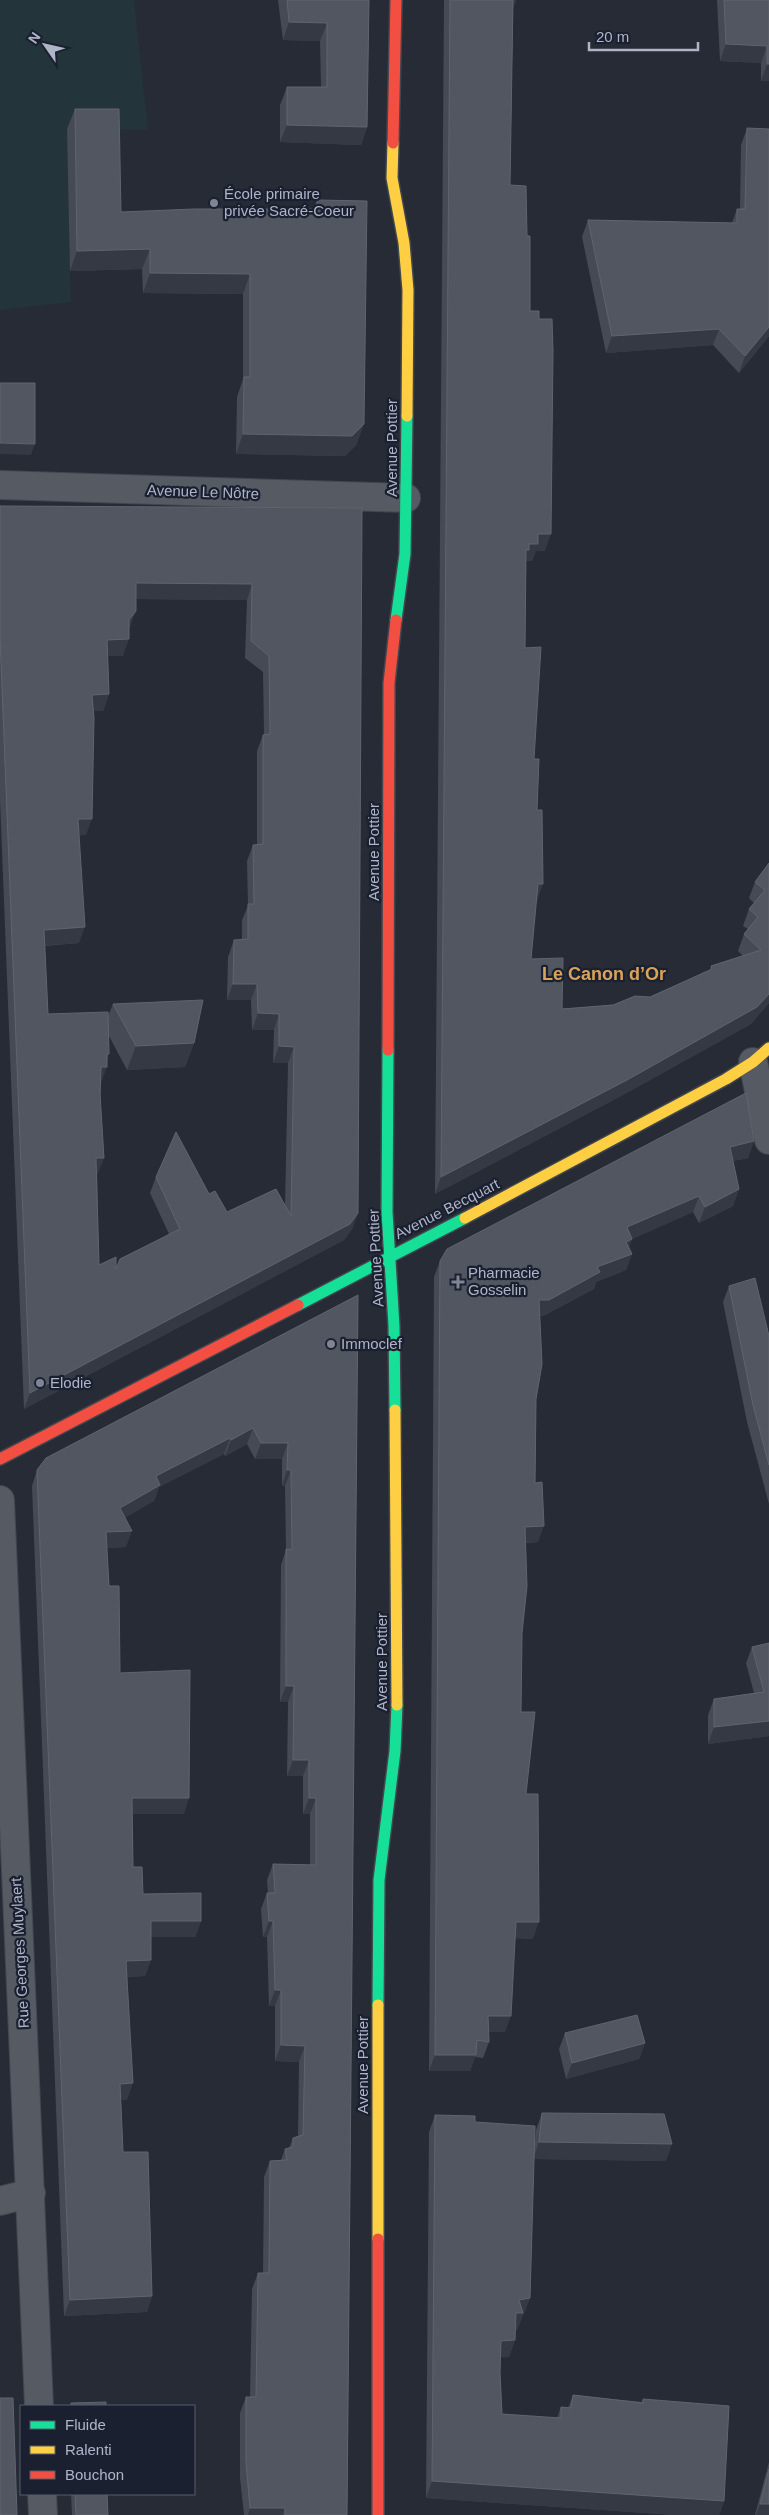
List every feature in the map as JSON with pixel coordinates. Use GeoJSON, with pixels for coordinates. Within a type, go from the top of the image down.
{"type":"FeatureCollection","features":[{"type":"Feature","properties":{"kind":"street","name":"Avenue Pottier"},"geometry":{"type":"LineString","coordinates":[[378,2515],[378,1902],[379,1865],[395,1769],[397,1729],[394,1326],[389,1255],[387,1180],[389,683],[393,634],[403,580],[406,498],[407,268],[392,178],[396,0]]}},
{"type":"Feature","properties":{"kind":"street","name":"Avenue Le Nôtre"},"geometry":{"type":"LineString","coordinates":[[0,485],[406,498]]}},
{"type":"Feature","properties":{"kind":"street","name":"Avenue Becquart"},"geometry":{"type":"LineString","coordinates":[[0,1459],[318,1295],[389,1255],[488,1206],[761,1055]]}},
{"type":"Feature","properties":{"kind":"street"},"geometry":{"type":"LineString","coordinates":[[761,1055],[769,1140]]}},
{"type":"Feature","properties":{"kind":"street","name":"Rue Georges Muylaert"},"geometry":{"type":"LineString","coordinates":[[0,1500],[39,2405]]}},
{"type":"Feature","properties":{"kind":"street"},"geometry":{"type":"LineString","coordinates":[[0,2201],[31,2193]]}},
{"type":"Feature","properties":{"kind":"street"},"geometry":{"type":"LineString","coordinates":[[42,2495],[43,2515]]}},
{"type":"Feature","properties":{"kind":"shaded area"},"geometry":{"type":"Polygon","coordinates":[[[0,0],[134,0],[148,130],[112,129],[70,271],[71,302],[0,310],[0,0]]]}},
{"type":"Feature","properties":{"kind":"building"},"geometry":{"type":"Polygon","coordinates":[[[287,0],[369,0],[367,127],[287,125],[287,87],[327,87],[327,23],[289,22],[287,0]]]}},
{"type":"Feature","properties":{"kind":"building"},"geometry":{"type":"Polygon","coordinates":[[[450,0],[513,0],[510,185],[526,186],[527,236],[530,236],[530,311],[539,311],[539,319],[552,319],[551,534],[538,534],[538,544],[529,544],[529,550],[526,550],[525,648],[541,647],[534,759],[539,759],[537,810],[542,810],[543,884],[538,884],[531,959],[563,958],[562,1009],[613,1005],[635,996],[650,997],[712,969],[711,966],[761,950],[744,934],[758,917],[749,909],[765,890],[755,882],[769,863],[769,994],[757,1007],[627,1080],[441,1177],[450,0]]]}},
{"type":"Feature","properties":{"kind":"building"},"geometry":{"type":"Polygon","coordinates":[[[724,0],[769,0],[769,64],[767,64],[767,46],[726,44],[724,0]]]}},
{"type":"Feature","properties":{"kind":"building"},"geometry":{"type":"Polygon","coordinates":[[[75,109],[119,109],[121,212],[194,209],[318,209],[317,200],[367,201],[364,424],[352,436],[243,434],[244,377],[250,377],[250,274],[150,273],[150,249],[77,251],[75,109]]]}},
{"type":"Feature","properties":{"kind":"building"},"geometry":{"type":"Polygon","coordinates":[[[747,128],[769,129],[769,327],[745,356],[719,329],[612,336],[588,220],[737,223],[737,209],[745,209],[747,128]]]}},
{"type":"Feature","properties":{"kind":"building"},"geometry":{"type":"Polygon","coordinates":[[[0,383],[35,383],[35,444],[0,443],[0,383]]]}},
{"type":"Feature","properties":{"kind":"building"},"geometry":{"type":"Polygon","coordinates":[[[0,506],[362,508],[358,1213],[350,1224],[30,1393],[0,636],[0,506]],[[136,583],[136,611],[129,620],[129,639],[107,640],[109,694],[92,695],[94,718],[92,819],[78,819],[85,927],[44,930],[48,1014],[108,1012],[109,1054],[107,1054],[107,1067],[101,1067],[100,1094],[104,1158],[96,1158],[99,1265],[116,1257],[116,1269],[120,1259],[180,1229],[156,1177],[176,1132],[209,1194],[215,1191],[227,1212],[276,1189],[291,1216],[294,1047],[279,1046],[279,1014],[258,1013],[257,984],[233,984],[234,940],[248,939],[248,904],[254,904],[253,845],[263,844],[263,735],[270,734],[269,656],[251,641],[252,584],[136,583]]]}},
{"type":"Feature","properties":{"kind":"building"},"geometry":{"type":"Polygon","coordinates":[[[203,1000],[194,1043],[136,1046],[113,1004],[203,1000]]]}},
{"type":"Feature","properties":{"kind":"building"},"geometry":{"type":"Polygon","coordinates":[[[746,1093],[754,1141],[730,1147],[739,1189],[705,1207],[699,1196],[627,1227],[632,1239],[626,1242],[632,1254],[597,1267],[600,1272],[549,1300],[539,1300],[542,1364],[536,1399],[535,1483],[542,1482],[544,1526],[525,1527],[527,1586],[522,1633],[521,1712],[535,1712],[526,1794],[538,1794],[539,1922],[516,1922],[511,2016],[488,2016],[489,2042],[477,2040],[476,2055],[435,2055],[440,1261],[447,1249],[746,1093]]]}},
{"type":"Feature","properties":{"kind":"building"},"geometry":{"type":"Polygon","coordinates":[[[755,1278],[769,1336],[769,1465],[753,1405],[729,1286],[755,1278]]]}},
{"type":"Feature","properties":{"kind":"building"},"geometry":{"type":"Polygon","coordinates":[[[358,1295],[347,2515],[285,2515],[285,2508],[250,2508],[246,2462],[246,2397],[256,2397],[258,2273],[269,2273],[270,2161],[287,2160],[285,2149],[293,2147],[293,2138],[303,2135],[305,2046],[281,2045],[281,1990],[275,1990],[273,1921],[269,1921],[267,1893],[275,1893],[273,1864],[316,1865],[316,1798],[309,1798],[309,1760],[293,1760],[294,1686],[286,1686],[286,1549],[292,1550],[291,1470],[287,1470],[288,1443],[261,1443],[253,1428],[231,1440],[230,1438],[156,1476],[160,1485],[120,1508],[132,1531],[106,1532],[109,1586],[119,1586],[120,1673],[190,1670],[189,1798],[132,1798],[133,1867],[142,1867],[143,1894],[201,1893],[201,1921],[151,1921],[151,1960],[126,1961],[133,2083],[120,2084],[123,2152],[148,2152],[152,2296],[70,2300],[37,1470],[46,1458],[358,1295]]]}},
{"type":"Feature","properties":{"kind":"building"},"geometry":{"type":"Polygon","coordinates":[[[769,1643],[769,1721],[714,1727],[714,1699],[764,1692],[752,1647],[769,1643]]]}},
{"type":"Feature","properties":{"kind":"building"},"geometry":{"type":"Polygon","coordinates":[[[637,2015],[645,2043],[572,2063],[565,2033],[637,2015]]]}},
{"type":"Feature","properties":{"kind":"building"},"geometry":{"type":"Polygon","coordinates":[[[542,2113],[664,2114],[672,2144],[539,2142],[542,2113]]]}},
{"type":"Feature","properties":{"kind":"building"},"geometry":{"type":"Polygon","coordinates":[[[435,2115],[475,2116],[475,2122],[535,2126],[530,2298],[519,2300],[523,2313],[516,2313],[515,2340],[501,2341],[502,2414],[561,2418],[561,2407],[571,2408],[573,2395],[643,2403],[643,2399],[729,2406],[724,2501],[432,2481],[435,2115]]]}},
{"type":"Feature","properties":{"kind":"building"},"geometry":{"type":"Polygon","coordinates":[[[0,2398],[13,2398],[17,2515],[0,2515],[0,2398]]]}},
{"type":"Feature","properties":{"kind":"building"},"geometry":{"type":"Polygon","coordinates":[[[106,2402],[106,2405],[71,2405],[71,2403],[106,2402]]]}},
{"type":"Feature","properties":{"kind":"building"},"geometry":{"type":"Polygon","coordinates":[[[769,2469],[769,2504],[760,2504],[769,2469]]]}},
{"type":"Feature","properties":{"kind":"building"},"geometry":{"type":"Polygon","coordinates":[[[75,2495],[107,2495],[108,2515],[76,2515],[75,2495]]]}},
{"type":"Feature","properties":{"kind":"traffic: fast"},"geometry":{"type":"LineString","coordinates":[[396,620],[405,554],[407,416]]}},
{"type":"Feature","properties":{"kind":"traffic: fast"},"geometry":{"type":"LineString","coordinates":[[388,1050],[387,1212],[394,1326],[395,1410]]}},
{"type":"Feature","properties":{"kind":"traffic: fast"},"geometry":{"type":"LineString","coordinates":[[298,1305],[465,1218]]}},
{"type":"Feature","properties":{"kind":"traffic: fast"},"geometry":{"type":"LineString","coordinates":[[378,2005],[379,1880],[395,1751],[397,1705]]}},
{"type":"Feature","properties":{"kind":"traffic: slow"},"geometry":{"type":"LineString","coordinates":[[393,143],[392,178],[404,243],[408,290],[407,416]]}},
{"type":"Feature","properties":{"kind":"traffic: slow"},"geometry":{"type":"LineString","coordinates":[[465,1218],[726,1079],[753,1062],[769,1048]]}},
{"type":"Feature","properties":{"kind":"traffic: slow"},"geometry":{"type":"LineString","coordinates":[[395,1410],[397,1705]]}},
{"type":"Feature","properties":{"kind":"traffic: slow"},"geometry":{"type":"LineString","coordinates":[[378,2005],[378,2239]]}},
{"type":"Feature","properties":{"kind":"traffic: jam"},"geometry":{"type":"LineString","coordinates":[[393,143],[396,0]]}},
{"type":"Feature","properties":{"kind":"traffic: jam"},"geometry":{"type":"LineString","coordinates":[[388,1050],[389,683],[396,620]]}},
{"type":"Feature","properties":{"kind":"traffic: jam"},"geometry":{"type":"LineString","coordinates":[[0,1459],[298,1305]]}},
{"type":"Feature","properties":{"kind":"traffic: jam"},"geometry":{"type":"LineString","coordinates":[[378,2239],[378,2515]]}},
{"type":"Feature","properties":{"kind":"place","name":"École primaire privée Sacré-Coeur"},"geometry":{"type":"Point","coordinates":[214,203]}},
{"type":"Feature","properties":{"kind":"place","name":"Pharmacie Gosselin"},"geometry":{"type":"Point","coordinates":[458,1282]}},
{"type":"Feature","properties":{"kind":"place","name":"Immoclef"},"geometry":{"type":"Point","coordinates":[331,1344]}},
{"type":"Feature","properties":{"kind":"place","name":"Elodie"},"geometry":{"type":"Point","coordinates":[40,1383]}},
{"type":"Feature","properties":{"kind":"district","name":"Le Canon d’Or"},"geometry":{"type":"Point","coordinates":[604,974]}}]}
